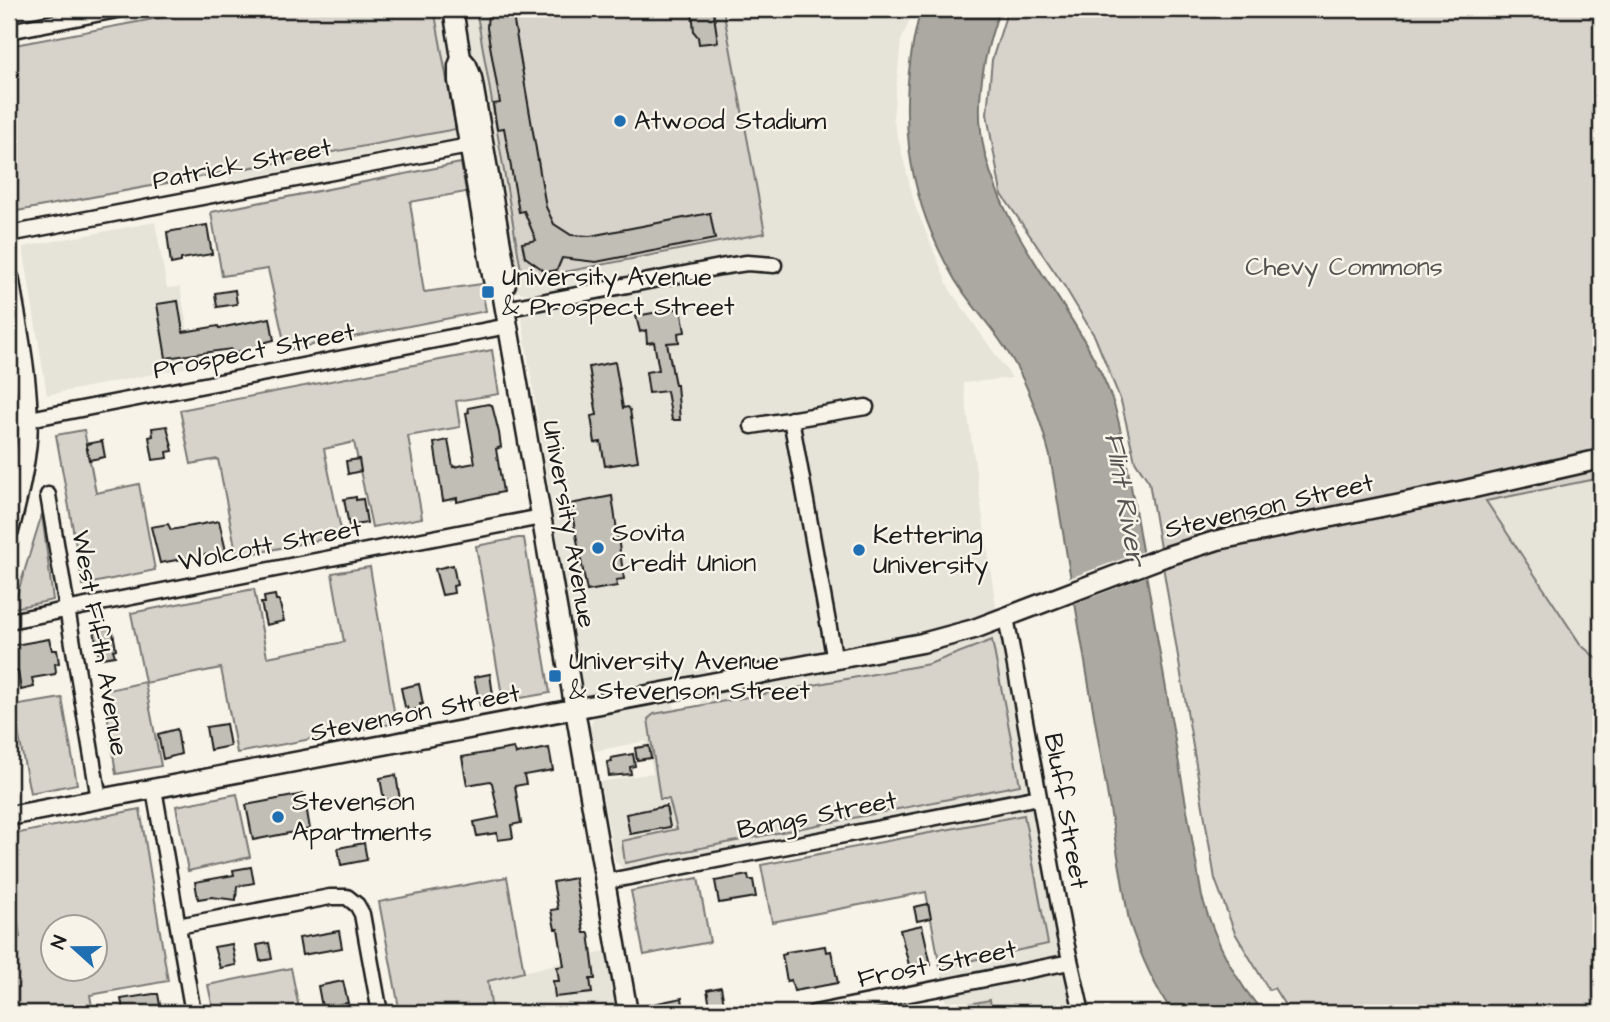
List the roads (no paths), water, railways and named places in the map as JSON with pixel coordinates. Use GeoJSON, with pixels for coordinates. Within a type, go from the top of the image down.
{"type":"FeatureCollection","features":[{"type":"Feature","properties":{"kind":"main road"},"geometry":{"type":"LineString","coordinates":[[9,279],[22,372],[18,421],[22,471],[9,529]]}},
{"type":"Feature","properties":{"kind":"street"},"geometry":{"type":"LineString","coordinates":[[9,31],[122,9]]}},
{"type":"Feature","properties":{"kind":"street","name":"University Avenue"},"geometry":{"type":"LineString","coordinates":[[453,9],[461,58],[471,73],[476,144],[506,273],[505,309],[628,1013]]}},
{"type":"Feature","properties":{"kind":"street","name":"Patrick Street"},"geometry":{"type":"LineString","coordinates":[[9,234],[476,144]]}},
{"type":"Feature","properties":{"kind":"street","name":"Prospect Street"},"geometry":{"type":"LineString","coordinates":[[18,421],[505,309],[727,266],[757,263],[774,265]]}},
{"type":"Feature","properties":{"kind":"street"},"geometry":{"type":"LineString","coordinates":[[752,426],[866,407]]}},
{"type":"Feature","properties":{"kind":"street"},"geometry":{"type":"LineString","coordinates":[[791,419],[835,661]]}},
{"type":"Feature","properties":{"kind":"street","name":"Stevenson Street"},"geometry":{"type":"LineString","coordinates":[[9,816],[835,661],[942,638],[1218,540],[1465,490],[1601,459]]}},
{"type":"Feature","properties":{"kind":"street","name":"West Fifth Avenue"},"geometry":{"type":"LineString","coordinates":[[48,495],[99,799]]}},
{"type":"Feature","properties":{"kind":"street","name":"Wolcott Street"},"geometry":{"type":"LineString","coordinates":[[9,621],[541,517]]}},
{"type":"Feature","properties":{"kind":"street","name":"Bluff Street"},"geometry":{"type":"LineString","coordinates":[[1006,617],[1070,962],[1082,1013]]}},
{"type":"Feature","properties":{"kind":"street"},"geometry":{"type":"LineString","coordinates":[[153,789],[193,1013]]}},
{"type":"Feature","properties":{"kind":"street","name":"Bangs Street"},"geometry":{"type":"LineString","coordinates":[[604,882],[1039,797]]}},
{"type":"Feature","properties":{"kind":"street"},"geometry":{"type":"LineString","coordinates":[[178,926],[343,895],[352,900],[362,914],[380,1013]]}},
{"type":"Feature","properties":{"kind":"street","name":"Frost Street"},"geometry":{"type":"LineString","coordinates":[[814,1013],[1070,962]]}},
{"type":"Feature","properties":{"kind":"water","name":"Flint River"},"geometry":{"type":"Polygon","coordinates":[[[921,9],[1000,9],[985,62],[980,99],[985,154],[996,188],[1011,220],[1083,338],[1113,402],[1130,478],[1202,897],[1227,959],[1243,987],[1264,1013],[1173,1013],[1148,969],[1129,921],[1046,440],[1030,395],[1016,367],[999,339],[960,288],[938,247],[915,181],[909,148],[908,80],[921,9]]]}},
{"type":"Feature","properties":{"kind":"place","name":"Atwood Stadium"},"geometry":{"type":"Point","coordinates":[620,121]}},
{"type":"Feature","properties":{"kind":"place","name":"University Avenue & Prospect Street"},"geometry":{"type":"Point","coordinates":[488,292]}},
{"type":"Feature","properties":{"kind":"place","name":"Sovita Credit Union"},"geometry":{"type":"Point","coordinates":[598,548]}},
{"type":"Feature","properties":{"kind":"place","name":"Kettering University"},"geometry":{"type":"Point","coordinates":[859,550]}},
{"type":"Feature","properties":{"kind":"place","name":"University Avenue & Stevenson Street"},"geometry":{"type":"Point","coordinates":[555,676]}},
{"type":"Feature","properties":{"kind":"place","name":"Stevenson Apartments"},"geometry":{"type":"Point","coordinates":[278,817]}},
{"type":"Feature","properties":{"kind":"park label","name":"Chevy Commons"},"geometry":{"type":"Point","coordinates":[1344,267]}}]}
